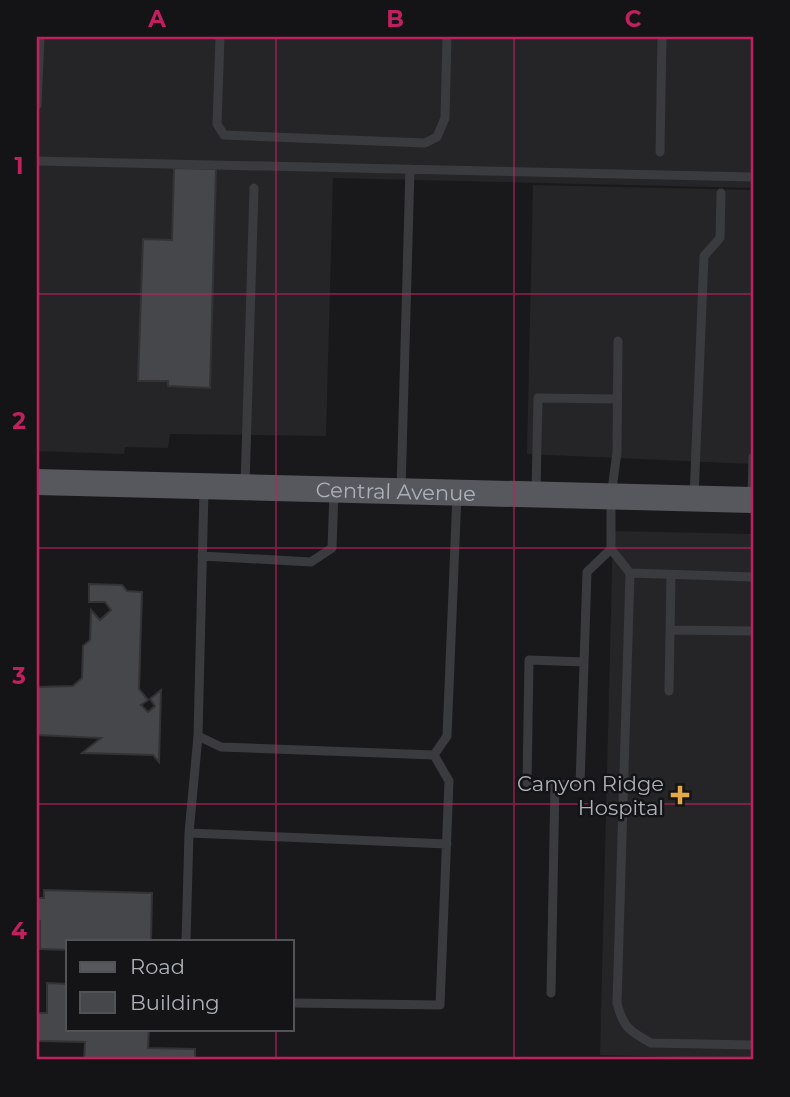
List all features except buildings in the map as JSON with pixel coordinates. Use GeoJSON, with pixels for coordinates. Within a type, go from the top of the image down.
{"type":"FeatureCollection","features":[{"type":"Feature","properties":{"kind":"main road","name":"Central Avenue"},"geometry":{"type":"LineString","coordinates":[[37,482],[752,500]]}},
{"type":"Feature","properties":{"kind":"lane"},"geometry":{"type":"LineString","coordinates":[[37,105],[40,37]]}},
{"type":"Feature","properties":{"kind":"lane"},"geometry":{"type":"LineString","coordinates":[[220,37],[217,124],[224,135],[425,143],[437,137],[444,118],[447,37]]}},
{"type":"Feature","properties":{"kind":"lane"},"geometry":{"type":"LineString","coordinates":[[660,152],[662,37]]}},
{"type":"Feature","properties":{"kind":"lane"},"geometry":{"type":"LineString","coordinates":[[37,161],[753,177]]}},
{"type":"Feature","properties":{"kind":"lane"},"geometry":{"type":"LineString","coordinates":[[401,491],[410,169]]}},
{"type":"Feature","properties":{"kind":"lane"},"geometry":{"type":"LineString","coordinates":[[245,488],[254,188]]}},
{"type":"Feature","properties":{"kind":"lane"},"geometry":{"type":"LineString","coordinates":[[694,499],[704,256],[720,238],[722,193]]}},
{"type":"Feature","properties":{"kind":"lane"},"geometry":{"type":"LineString","coordinates":[[618,341],[617,452],[611,497],[611,548],[630,573],[617,1003],[622,1021],[637,1036],[651,1043],[753,1045]]}},
{"type":"Feature","properties":{"kind":"lane"},"geometry":{"type":"LineString","coordinates":[[536,495],[538,398],[617,399]]}},
{"type":"Feature","properties":{"kind":"lane"},"geometry":{"type":"LineString","coordinates":[[752,500],[753,457]]}},
{"type":"Feature","properties":{"kind":"lane"},"geometry":{"type":"LineString","coordinates":[[186,940],[189,833],[198,736],[204,486]]}},
{"type":"Feature","properties":{"kind":"lane"},"geometry":{"type":"LineString","coordinates":[[202,556],[311,562],[332,548],[334,490]]}},
{"type":"Feature","properties":{"kind":"lane"},"geometry":{"type":"LineString","coordinates":[[434,755],[447,736],[457,493]]}},
{"type":"Feature","properties":{"kind":"lane"},"geometry":{"type":"LineString","coordinates":[[584,662],[529,660],[527,783],[580,785],[587,572],[611,548]]}},
{"type":"Feature","properties":{"kind":"lane"},"geometry":{"type":"LineString","coordinates":[[630,573],[753,577]]}},
{"type":"Feature","properties":{"kind":"lane"},"geometry":{"type":"LineString","coordinates":[[669,691],[671,575]]}},
{"type":"Feature","properties":{"kind":"lane"},"geometry":{"type":"LineString","coordinates":[[670,630],[753,631]]}},
{"type":"Feature","properties":{"kind":"lane"},"geometry":{"type":"LineString","coordinates":[[198,736],[221,747],[434,755]]}},
{"type":"Feature","properties":{"kind":"lane"},"geometry":{"type":"LineString","coordinates":[[294,1003],[440,1005],[449,781],[434,755]]}},
{"type":"Feature","properties":{"kind":"lane"},"geometry":{"type":"LineString","coordinates":[[551,993],[555,784]]}},
{"type":"Feature","properties":{"kind":"lane"},"geometry":{"type":"LineString","coordinates":[[189,833],[447,844]]}},
{"type":"Feature","properties":{"kind":"shaded area"},"geometry":{"type":"Polygon","coordinates":[[[37,37],[753,37],[753,188],[333,178],[326,436],[170,434],[168,448],[125,447],[124,454],[37,451],[37,37]]]}},
{"type":"Feature","properties":{"kind":"shaded area"},"geometry":{"type":"Polygon","coordinates":[[[533,185],[753,190],[753,464],[527,454],[533,185]]]}},
{"type":"Feature","properties":{"kind":"shaded area","name":"Canyon Ridge Hospital"},"geometry":{"type":"Polygon","coordinates":[[[613,531],[753,534],[753,1059],[600,1055],[613,531]]]}},
{"type":"Feature","properties":{"kind":"place","name":"Canyon Ridge Hospital"},"geometry":{"type":"Point","coordinates":[680,795]}}]}
